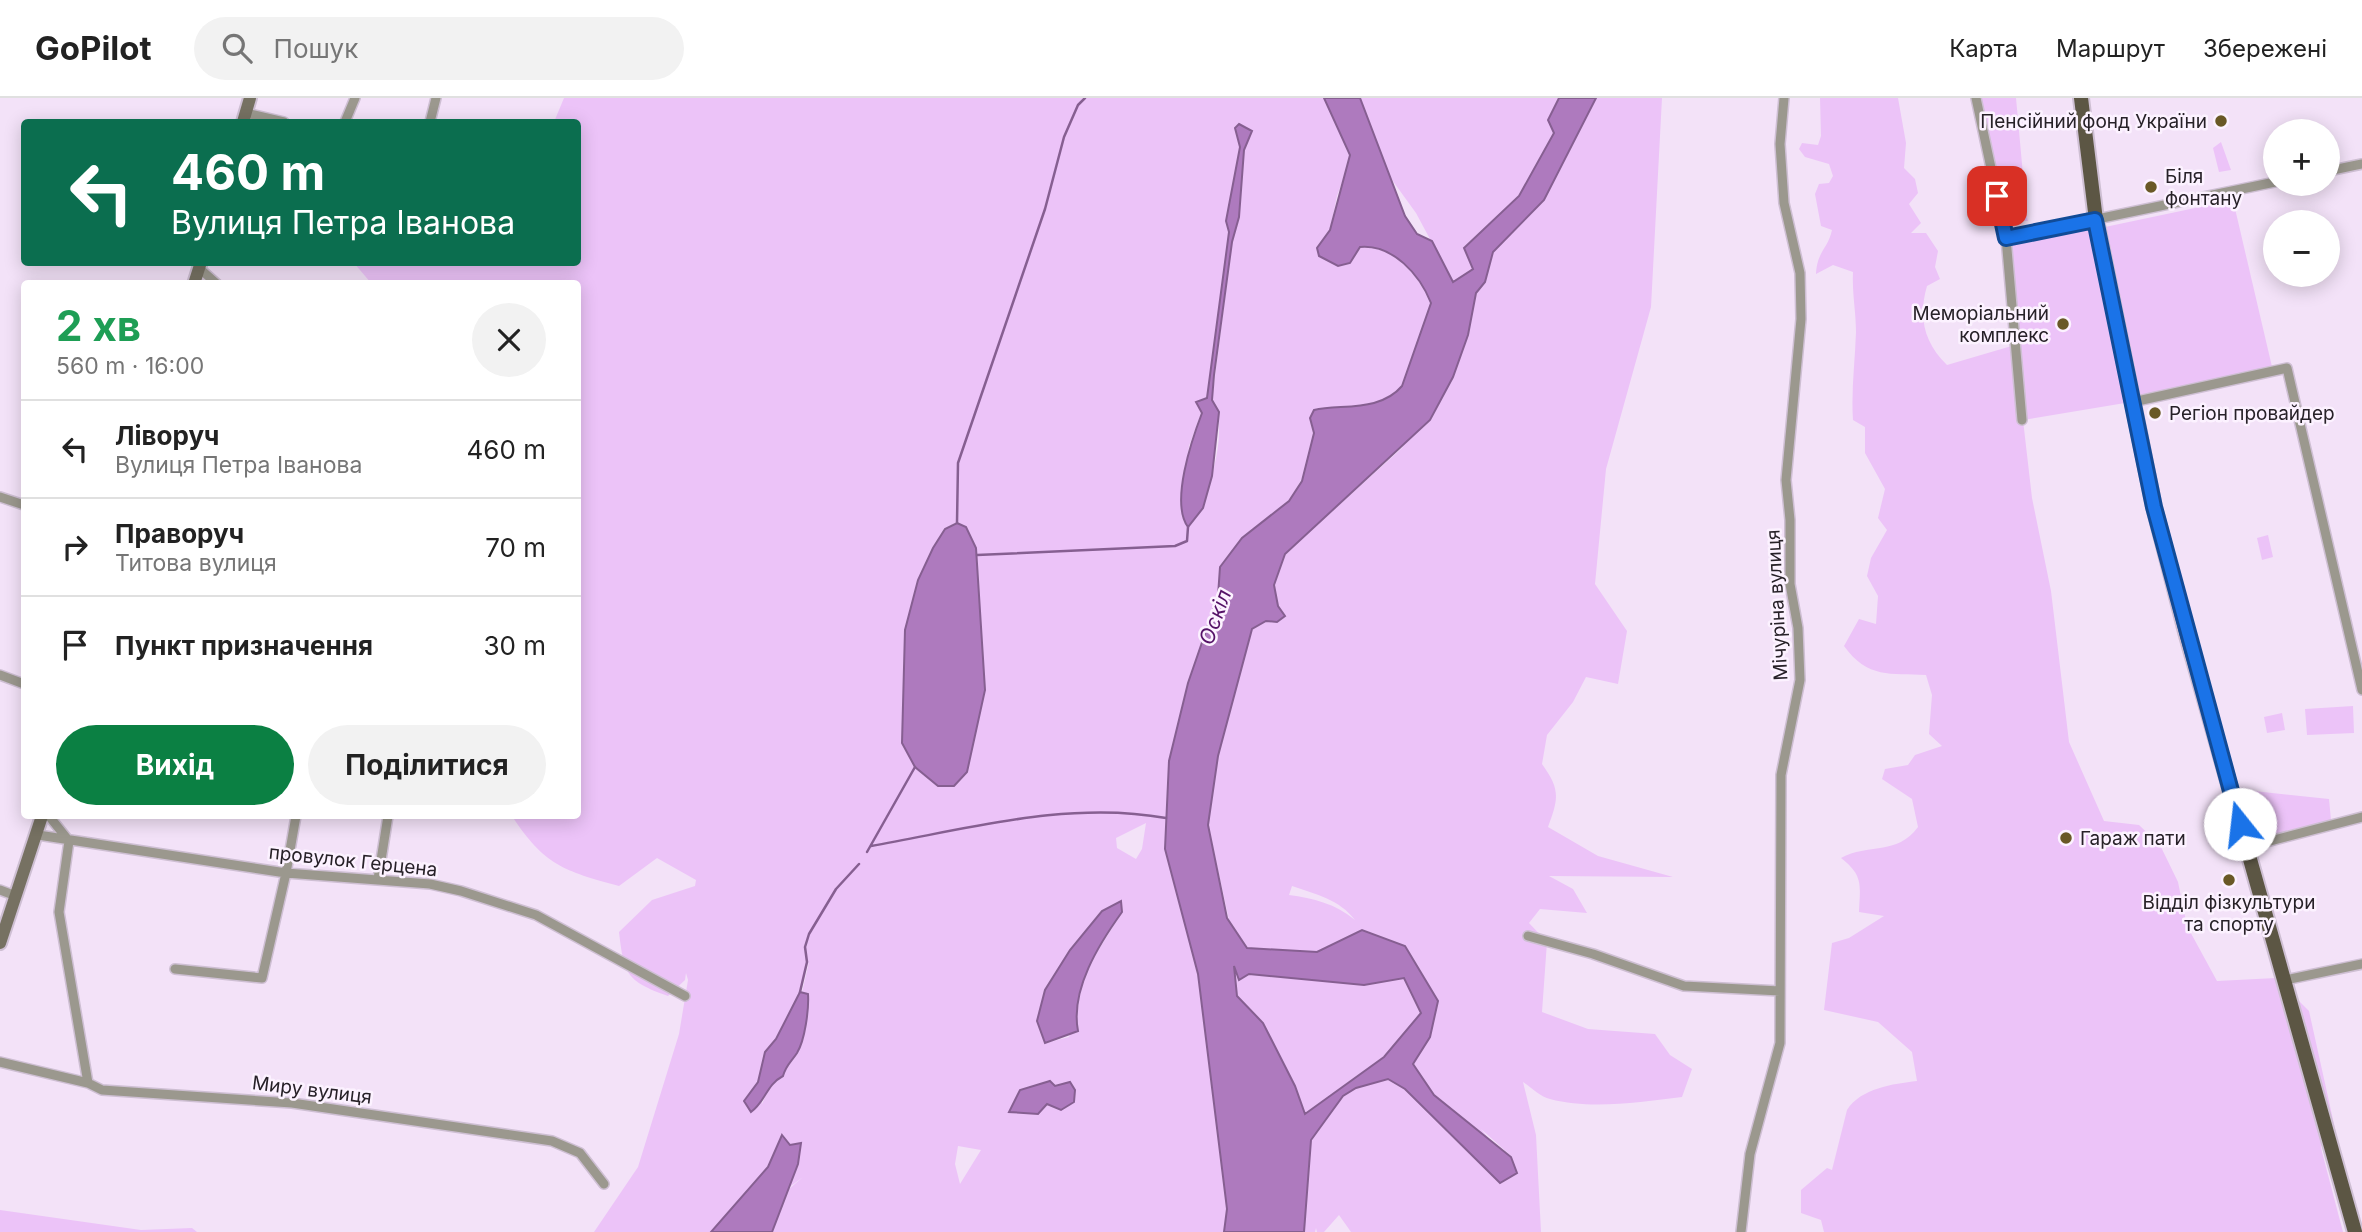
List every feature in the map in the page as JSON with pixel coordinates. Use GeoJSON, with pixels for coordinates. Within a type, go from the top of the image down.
{"type":"FeatureCollection","features":[{"type":"Feature","properties":{"kind":"main road"},"geometry":{"type":"LineString","coordinates":[[2081,98],[2095,220],[2133,402],[2186,632],[2355,1232]]}},
{"type":"Feature","properties":{"kind":"street"},"geometry":{"type":"LineString","coordinates":[[245,118],[250,98]]}},
{"type":"Feature","properties":{"kind":"street"},"geometry":{"type":"LineString","coordinates":[[346,119],[355,98]]}},
{"type":"Feature","properties":{"kind":"street"},"geometry":{"type":"LineString","coordinates":[[431,119],[436,98]]}},
{"type":"Feature","properties":{"kind":"street","name":"Мічуріна вулиця"},"geometry":{"type":"LineString","coordinates":[[1741,1232],[1750,1154],[1780,1043],[1781,775],[1800,680],[1798,628],[1790,584],[1790,520],[1786,480],[1801,308],[1800,273],[1784,203],[1780,144],[1784,98]]}},
{"type":"Feature","properties":{"kind":"street"},"geometry":{"type":"LineString","coordinates":[[1976,98],[2006,238],[2022,420]]}},
{"type":"Feature","properties":{"kind":"street"},"geometry":{"type":"LineString","coordinates":[[2340,169],[2362,164]]}},
{"type":"Feature","properties":{"kind":"street"},"geometry":{"type":"LineString","coordinates":[[2006,238],[2263,185]]}},
{"type":"Feature","properties":{"kind":"street"},"geometry":{"type":"LineString","coordinates":[[201,266],[213,280]]}},
{"type":"Feature","properties":{"kind":"street"},"geometry":{"type":"LineString","coordinates":[[2133,402],[2287,368],[2362,690]]}},
{"type":"Feature","properties":{"kind":"street"},"geometry":{"type":"LineString","coordinates":[[0,497],[21,504]]}},
{"type":"Feature","properties":{"kind":"street"},"geometry":{"type":"LineString","coordinates":[[0,676],[21,683]]}},
{"type":"Feature","properties":{"kind":"street"},"geometry":{"type":"LineString","coordinates":[[2247,847],[2362,817]]}},
{"type":"Feature","properties":{"kind":"street"},"geometry":{"type":"LineString","coordinates":[[0,943],[41,819]]}},
{"type":"Feature","properties":{"kind":"street"},"geometry":{"type":"LineString","coordinates":[[51,819],[69,841],[59,912],[88,1083]]}},
{"type":"Feature","properties":{"kind":"street"},"geometry":{"type":"LineString","coordinates":[[175,969],[262,978],[295,819]]}},
{"type":"Feature","properties":{"kind":"street"},"geometry":{"type":"LineString","coordinates":[[378,879],[388,819]]}},
{"type":"Feature","properties":{"kind":"street","name":"провулок Герцена"},"geometry":{"type":"LineString","coordinates":[[37,835],[286,873],[430,884],[461,891],[536,915],[685,996]]}},
{"type":"Feature","properties":{"kind":"street"},"geometry":{"type":"LineString","coordinates":[[0,890],[16,896]]}},
{"type":"Feature","properties":{"kind":"street"},"geometry":{"type":"LineString","coordinates":[[1528,936],[1593,954],[1684,986],[1780,991]]}},
{"type":"Feature","properties":{"kind":"street"},"geometry":{"type":"LineString","coordinates":[[2284,980],[2362,964]]}},
{"type":"Feature","properties":{"kind":"street","name":"Миру вулиця"},"geometry":{"type":"LineString","coordinates":[[0,1062],[88,1083],[102,1090],[292,1103],[552,1141],[580,1153],[604,1184]]}},
{"type":"Feature","properties":{"kind":"shaded area"},"geometry":{"type":"Polygon","coordinates":[[[564,98],[1325,98],[1352,155],[1337,196],[1330,230],[1317,248],[1350,263],[1360,247],[1372,248],[1394,256],[1412,272],[1431,303],[1402,386],[1330,469],[1310,418],[1314,433],[1304,475],[1289,501],[1242,538],[1220,567],[1218,596],[1188,683],[1169,761],[1165,850],[1198,974],[1227,1209],[1224,1232],[772,1232],[789,1189],[803,1177],[787,1189],[755,1181],[711,1232],[594,1232],[638,1167],[679,1034],[688,980],[686,973],[685,980],[668,996],[643,986],[626,967],[619,932],[652,900],[695,886],[696,880],[657,858],[619,886],[584,876],[545,856],[514,819],[581,819],[581,280],[368,280],[357,266],[581,266],[581,119],[555,119],[564,98]],[[1243,153],[1227,224],[1229,232],[1207,398],[1189,446],[1182,507],[1203,508],[1217,453],[1219,424],[1212,400],[1232,242],[1239,217],[1243,153]],[[944,529],[915,593],[906,636],[904,707],[967,772],[985,690],[944,529]],[[1146,823],[1116,838],[1117,848],[1136,859],[1142,849],[1146,823]],[[1121,901],[1101,911],[1070,950],[1045,990],[1045,1043],[1069,1037],[1075,1019],[1081,978],[1122,912],[1121,901]],[[809,962],[792,1009],[766,1057],[762,1071],[762,1104],[771,1083],[783,1076],[803,1040],[808,994],[802,992],[809,962]],[[958,1146],[955,1164],[960,1184],[981,1150],[958,1146]]]}},
{"type":"Feature","properties":{"kind":"shaded area"},"geometry":{"type":"Polygon","coordinates":[[[1360,98],[1559,98],[1548,120],[1555,132],[1519,196],[1464,248],[1474,269],[1453,282],[1416,213],[1387,173],[1360,98]]]}},
{"type":"Feature","properties":{"kind":"shaded area"},"geometry":{"type":"Polygon","coordinates":[[[1596,98],[1662,98],[1651,307],[1606,469],[1595,584],[1627,631],[1618,684],[1586,677],[1573,702],[1547,735],[1542,764],[1552,780],[1556,794],[1548,827],[1598,856],[1673,877],[1549,876],[1573,889],[1587,913],[1540,909],[1529,923],[1547,942],[1542,1012],[1588,1029],[1655,1034],[1670,1055],[1692,1069],[1682,1097],[1633,1103],[1599,1105],[1566,1102],[1547,1098],[1523,1082],[1536,1135],[1541,1232],[1351,1232],[1339,1215],[1324,1232],[1317,1232],[1316,1228],[1315,1232],[1304,1232],[1311,1140],[1343,1096],[1356,1088],[1387,1077],[1405,1089],[1500,1182],[1517,1173],[1511,1156],[1481,1129],[1497,1149],[1433,1097],[1411,1063],[1430,1037],[1405,946],[1317,952],[1247,948],[1229,920],[1208,825],[1218,756],[1252,629],[1266,621],[1277,622],[1274,585],[1285,554],[1402,448],[1468,335],[1476,293],[1485,282],[1493,252],[1544,200],[1596,98]],[[1292,886],[1289,895],[1324,903],[1355,920],[1335,903],[1292,886]]]}},
{"type":"Feature","properties":{"kind":"shaded area"},"geometry":{"type":"Polygon","coordinates":[[[1820,98],[1898,98],[1906,143],[1904,168],[1915,179],[1918,193],[1909,204],[1921,223],[1911,233],[1926,233],[1938,251],[1935,267],[1940,279],[1927,286],[1923,319],[1928,339],[1947,365],[2015,345],[2007,250],[2011,241],[2087,227],[2091,232],[2125,403],[2023,420],[2032,498],[2051,591],[2069,742],[2104,821],[2139,825],[2160,845],[2178,882],[2187,926],[2217,981],[2276,978],[2309,1011],[2336,1133],[2321,1146],[2343,1232],[1824,1232],[1821,1220],[1801,1213],[1801,1190],[1827,1168],[1832,1170],[1847,1110],[1853,1103],[1878,1088],[1917,1081],[1912,1052],[1878,1022],[1824,1010],[1832,943],[1849,938],[1884,916],[1859,912],[1857,876],[1841,858],[1861,851],[1892,846],[1910,836],[1918,827],[1912,799],[1882,779],[1885,769],[1908,765],[1915,755],[1942,746],[1929,734],[1932,695],[1926,675],[1891,674],[1871,669],[1853,657],[1844,646],[1859,619],[1876,624],[1878,596],[1867,576],[1871,558],[1887,530],[1878,518],[1885,489],[1865,453],[1865,427],[1853,420],[1856,332],[1853,272],[1833,265],[1816,274],[1818,260],[1832,230],[1821,226],[1815,194],[1819,184],[1829,183],[1833,176],[1829,164],[1805,157],[1799,149],[1802,143],[1818,145],[1821,136],[1820,98]]]}},
{"type":"Feature","properties":{"kind":"shaded area"},"geometry":{"type":"Polygon","coordinates":[[[1976,98],[2016,98],[2023,175],[2013,176],[2016,205],[2023,205],[2028,221],[2002,221],[1976,98]]]}},
{"type":"Feature","properties":{"kind":"shaded area"},"geometry":{"type":"Polygon","coordinates":[[[2221,142],[2231,170],[2219,172],[2213,148],[2221,142]]]}},
{"type":"Feature","properties":{"kind":"shaded area"},"geometry":{"type":"Polygon","coordinates":[[[2233,200],[2273,371],[2139,401],[2105,227],[2233,200]]]}},
{"type":"Feature","properties":{"kind":"shaded area"},"geometry":{"type":"Polygon","coordinates":[[[2268,535],[2273,557],[2262,560],[2257,538],[2268,535]]]}},
{"type":"Feature","properties":{"kind":"shaded area"},"geometry":{"type":"Polygon","coordinates":[[[2353,706],[2354,733],[2307,735],[2305,709],[2353,706]]]}},
{"type":"Feature","properties":{"kind":"shaded area"},"geometry":{"type":"Polygon","coordinates":[[[2282,713],[2285,730],[2267,733],[2264,717],[2282,713]]]}},
{"type":"Feature","properties":{"kind":"shaded area"},"geometry":{"type":"Polygon","coordinates":[[[2254,791],[2329,799],[2331,820],[2262,837],[2253,805],[2259,803],[2254,791]]]}},
{"type":"Feature","properties":{"kind":"shaded area"},"geometry":{"type":"Polygon","coordinates":[[[1233,962],[1249,970],[1346,978],[1364,985],[1404,978],[1423,1010],[1384,1057],[1305,1114],[1237,996],[1233,962]]]}},
{"type":"Feature","properties":{"kind":"shaded area"},"geometry":{"type":"Polygon","coordinates":[[[0,1210],[141,1230],[192,1228],[197,1232],[0,1232],[0,1210]]]}},
{"type":"Feature","properties":{"kind":"water","name":"Оскіл"},"geometry":{"type":"Polygon","coordinates":[[[1324,98],[1360,98],[1405,216],[1417,234],[1432,241],[1453,282],[1473,269],[1464,248],[1519,196],[1554,133],[1548,120],[1559,98],[1596,98],[1544,200],[1493,252],[1485,282],[1476,293],[1468,335],[1453,377],[1430,420],[1285,554],[1274,585],[1278,606],[1285,616],[1277,622],[1266,621],[1252,629],[1218,756],[1208,825],[1227,918],[1247,948],[1317,952],[1362,930],[1405,946],[1438,1001],[1430,1037],[1413,1064],[1434,1095],[1511,1157],[1517,1173],[1500,1183],[1405,1089],[1388,1079],[1356,1088],[1343,1096],[1311,1140],[1304,1232],[1224,1232],[1227,1209],[1198,974],[1165,849],[1169,761],[1188,683],[1218,596],[1220,567],[1242,538],[1289,501],[1302,481],[1314,433],[1310,418],[1314,410],[1360,406],[1383,400],[1402,386],[1431,303],[1420,282],[1404,263],[1383,251],[1360,247],[1350,263],[1338,266],[1319,256],[1317,248],[1330,230],[1350,155],[1324,98]],[[1234,966],[1237,996],[1263,1023],[1295,1086],[1305,1114],[1384,1057],[1421,1013],[1404,978],[1364,985],[1249,974],[1239,980],[1234,966]]]}},
{"type":"Feature","properties":{"kind":"water"},"geometry":{"type":"Polygon","coordinates":[[[1239,124],[1252,131],[1244,150],[1239,217],[1232,242],[1214,375],[1212,400],[1219,412],[1212,476],[1203,508],[1188,527],[1181,503],[1184,471],[1202,413],[1196,402],[1207,398],[1229,232],[1226,221],[1240,147],[1235,128],[1239,124]]]}},
{"type":"Feature","properties":{"kind":"water"},"geometry":{"type":"Polygon","coordinates":[[[957,523],[966,527],[976,548],[985,690],[967,772],[954,786],[938,786],[915,767],[902,743],[905,630],[918,580],[933,548],[945,529],[957,523]]]}},
{"type":"Feature","properties":{"kind":"water"},"geometry":{"type":"Polygon","coordinates":[[[1121,901],[1122,912],[1104,938],[1082,984],[1078,1000],[1078,1031],[1045,1043],[1037,1021],[1045,990],[1070,950],[1102,911],[1121,901]]]}},
{"type":"Feature","properties":{"kind":"water"},"geometry":{"type":"Polygon","coordinates":[[[800,992],[808,994],[808,1000],[800,1047],[783,1076],[773,1084],[751,1112],[744,1101],[758,1082],[765,1052],[776,1039],[800,992]]]}},
{"type":"Feature","properties":{"kind":"water"},"geometry":{"type":"Polygon","coordinates":[[[1050,1081],[1055,1086],[1070,1082],[1075,1090],[1074,1102],[1061,1110],[1047,1104],[1038,1114],[1009,1112],[1020,1090],[1050,1081]]]}},
{"type":"Feature","properties":{"kind":"water"},"geometry":{"type":"Polygon","coordinates":[[[782,1135],[790,1145],[801,1143],[798,1164],[772,1232],[711,1232],[768,1167],[782,1135]]]}},
{"type":"Feature","properties":{"kind":"waterway"},"geometry":{"type":"LineString","coordinates":[[957,523],[958,463],[1045,209],[1064,137],[1078,105],[1085,98]]}},
{"type":"Feature","properties":{"kind":"waterway"},"geometry":{"type":"LineString","coordinates":[[977,555],[1175,546],[1187,541],[1188,527]]}},
{"type":"Feature","properties":{"kind":"waterway"},"geometry":{"type":"LineString","coordinates":[[867,852],[915,767]]}},
{"type":"Feature","properties":{"kind":"waterway"},"geometry":{"type":"LineString","coordinates":[[871,846],[1056,814],[1129,813],[1166,818]]}},
{"type":"Feature","properties":{"kind":"waterway"},"geometry":{"type":"LineString","coordinates":[[800,992],[807,962],[805,947],[809,934],[836,889],[859,864]]}},
{"type":"Feature","properties":{"kind":"place","name":"Пенсійний фонд України"},"geometry":{"type":"Point","coordinates":[2221,121]}},
{"type":"Feature","properties":{"kind":"place","name":"Біля фонтану"},"geometry":{"type":"Point","coordinates":[2151,187]}},
{"type":"Feature","properties":{"kind":"place","name":"Меморіальний комплекс"},"geometry":{"type":"Point","coordinates":[2063,324]}},
{"type":"Feature","properties":{"kind":"place","name":"Регіон провайдер"},"geometry":{"type":"Point","coordinates":[2155,413]}},
{"type":"Feature","properties":{"kind":"place","name":"Гараж пати"},"geometry":{"type":"Point","coordinates":[2066,838]}},
{"type":"Feature","properties":{"kind":"place","name":"Відділ фізкультури та спорту"},"geometry":{"type":"Point","coordinates":[2229,880]}},
{"type":"Feature","properties":{"kind":"route"},"geometry":{"type":"LineString","coordinates":[[1997,196],[2006,238],[2095,220],[2154,507],[2240,824]]}}]}
